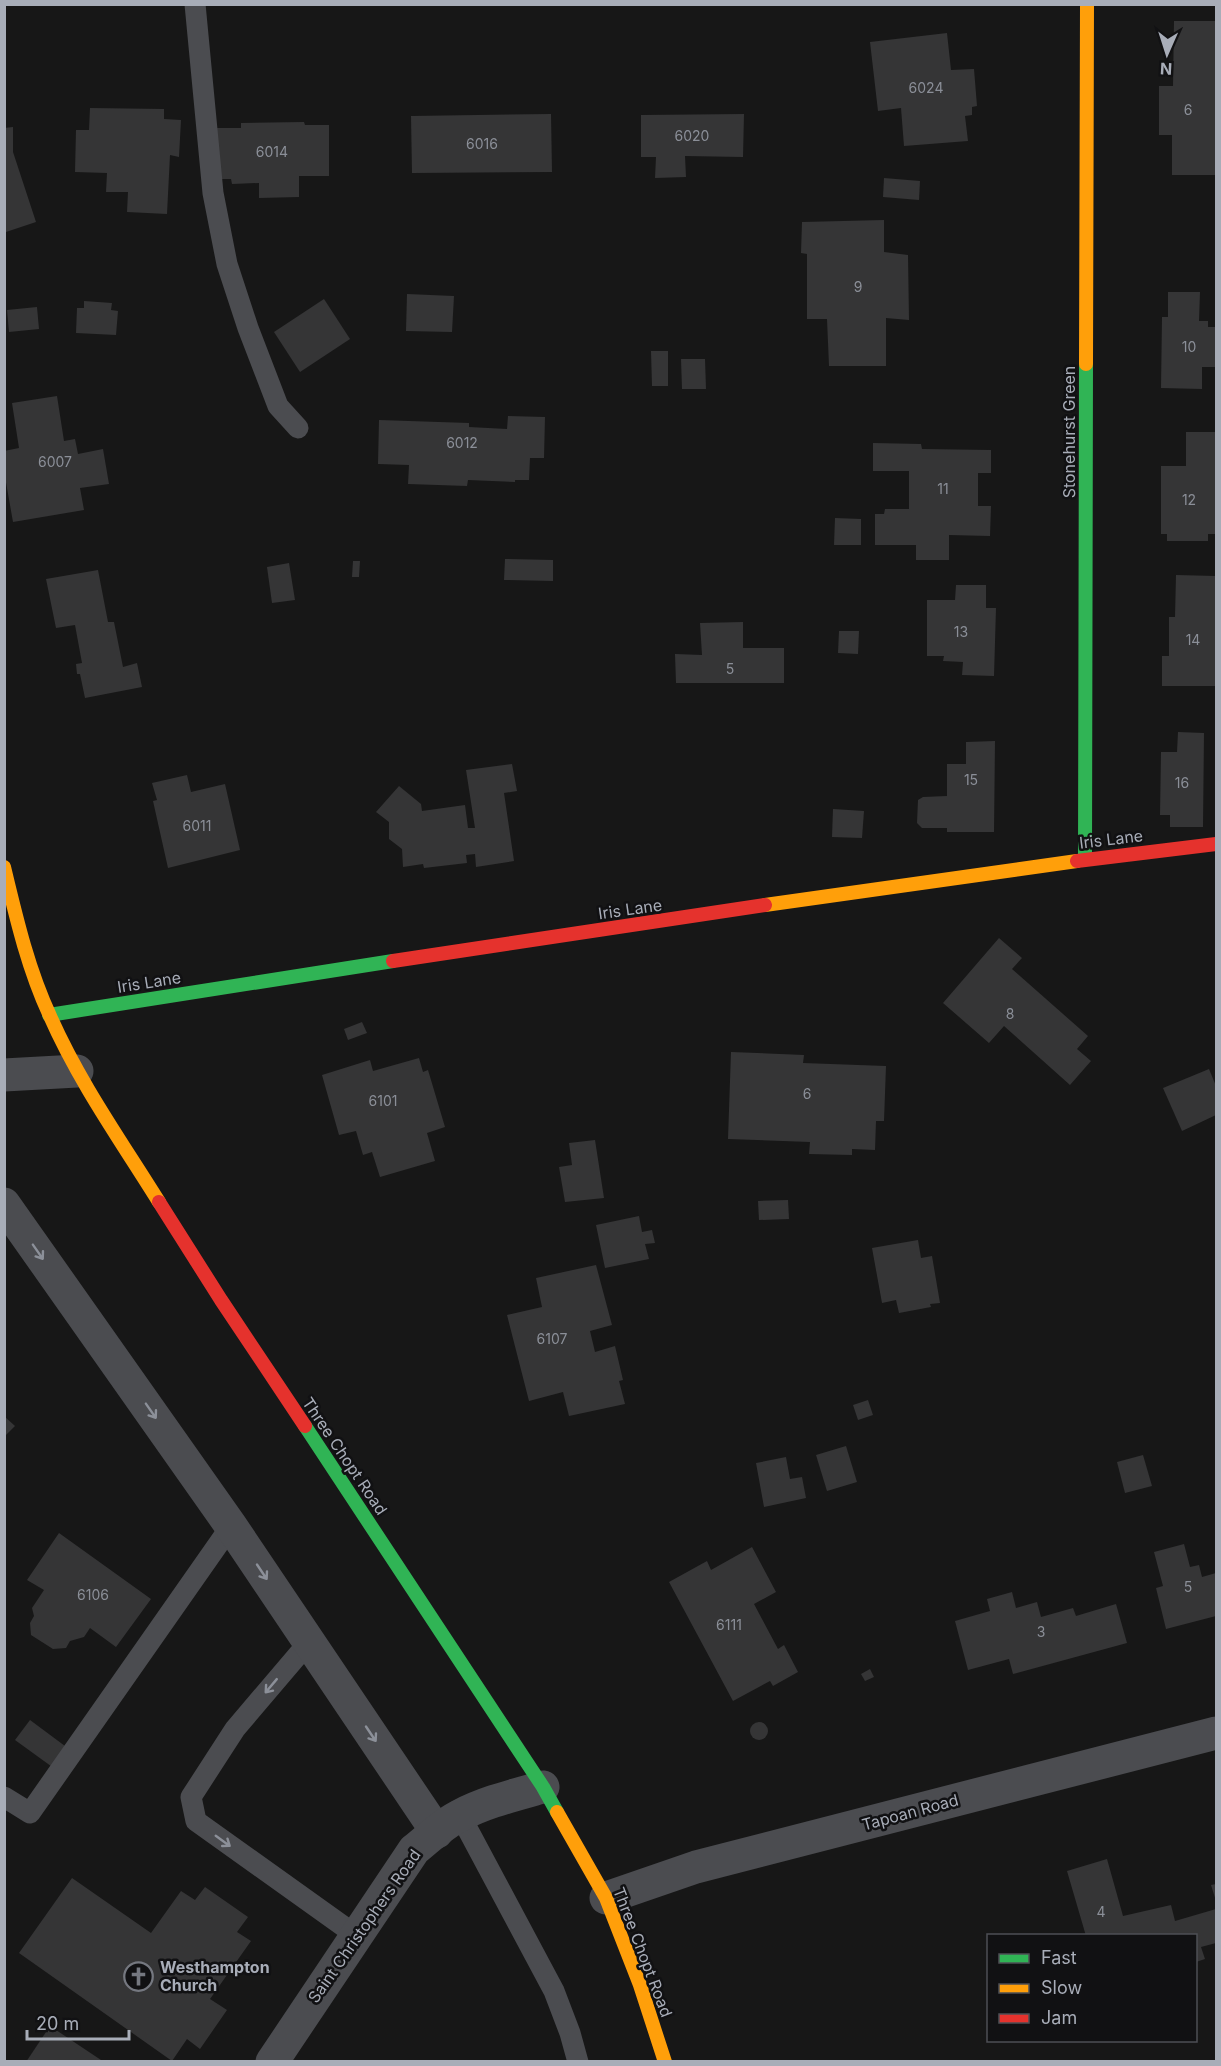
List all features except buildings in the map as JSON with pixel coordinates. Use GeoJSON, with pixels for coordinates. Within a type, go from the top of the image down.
{"type":"FeatureCollection","features":[{"type":"Feature","properties":{"kind":"street","name":"Stonehurst Green"},"geometry":{"type":"LineString","coordinates":[[1084,859],[1087,4]]}},
{"type":"Feature","properties":{"kind":"street","name":"Iris Lane"},"geometry":{"type":"LineString","coordinates":[[49,1015],[282,976],[1084,859],[1216,844]]}},
{"type":"Feature","properties":{"kind":"street","name":"Three Chopt Road"},"geometry":{"type":"LineString","coordinates":[[4,867],[20,932],[49,1015],[77,1071],[221,1300],[543,1787],[606,1898],[640,1985],[665,2061]]}},
{"type":"Feature","properties":{"kind":"street"},"geometry":{"type":"LineString","coordinates":[[4,1075],[77,1071]]}},
{"type":"Feature","properties":{"kind":"street"},"geometry":{"type":"LineString","coordinates":[[4,1204],[231,1526],[309,1642],[448,1823]]}},
{"type":"Feature","properties":{"kind":"street","name":"Tapoan Road"},"geometry":{"type":"LineString","coordinates":[[606,1898],[696,1867],[1216,1733]]}},
{"type":"Feature","properties":{"kind":"street","name":"Saint Christophers Road"},"geometry":{"type":"LineString","coordinates":[[272,2061],[414,1850],[448,1823],[500,1800],[543,1787]]}},
{"type":"Feature","properties":{"kind":"lane"},"geometry":{"type":"LineString","coordinates":[[195,4],[213,193],[227,264],[248,328],[278,406],[298,428]]}},
{"type":"Feature","properties":{"kind":"lane"},"geometry":{"type":"LineString","coordinates":[[4,1797],[30,1813],[231,1526]]}},
{"type":"Feature","properties":{"kind":"lane"},"geometry":{"type":"LineString","coordinates":[[309,1642],[235,1729],[191,1797],[196,1821],[357,1936]]}},
{"type":"Feature","properties":{"kind":"lane"},"geometry":{"type":"LineString","coordinates":[[448,1823],[554,1991],[578,2061]]}},
{"type":"Feature","properties":{"kind":"traffic: fast"},"geometry":{"type":"LineString","coordinates":[[1085,859],[1086,364]]}},
{"type":"Feature","properties":{"kind":"traffic: fast"},"geometry":{"type":"LineString","coordinates":[[49,1015],[393,961]]}},
{"type":"Feature","properties":{"kind":"traffic: fast"},"geometry":{"type":"LineString","coordinates":[[305,1426],[543,1787],[557,1812]]}},
{"type":"Feature","properties":{"kind":"traffic: slow"},"geometry":{"type":"LineString","coordinates":[[1086,364],[1087,4]]}},
{"type":"Feature","properties":{"kind":"traffic: slow"},"geometry":{"type":"LineString","coordinates":[[765,905],[1077,861]]}},
{"type":"Feature","properties":{"kind":"traffic: slow"},"geometry":{"type":"LineString","coordinates":[[4,867],[29,961],[42,998],[61,1040],[87,1088],[159,1202]]}},
{"type":"Feature","properties":{"kind":"traffic: slow"},"geometry":{"type":"LineString","coordinates":[[557,1812],[606,1898],[640,1985],[665,2062]]}},
{"type":"Feature","properties":{"kind":"traffic: jam"},"geometry":{"type":"LineString","coordinates":[[1077,861],[1216,844]]}},
{"type":"Feature","properties":{"kind":"traffic: jam"},"geometry":{"type":"LineString","coordinates":[[393,961],[765,905]]}},
{"type":"Feature","properties":{"kind":"traffic: jam"},"geometry":{"type":"LineString","coordinates":[[159,1202],[305,1426]]}},
{"type":"Feature","properties":{"kind":"place","name":"Westhampton Church"},"geometry":{"type":"Point","coordinates":[139,1976]}}]}
